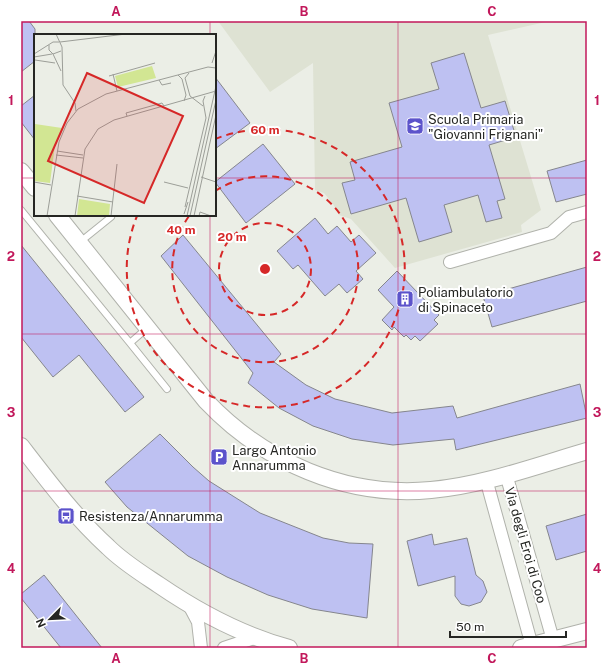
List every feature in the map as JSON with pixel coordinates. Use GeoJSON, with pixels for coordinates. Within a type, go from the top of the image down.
{"type":"FeatureCollection","features":[{"type":"Feature","properties":{"kind":"street"},"geometry":{"type":"LineString","coordinates":[[21,171],[34,187]]}},
{"type":"Feature","properties":{"kind":"street"},"geometry":{"type":"LineString","coordinates":[[450,262],[551,233],[569,217],[587,212]]}},
{"type":"Feature","properties":{"kind":"street"},"geometry":{"type":"LineString","coordinates":[[58,216],[200,396],[225,421],[260,447],[295,466],[342,483],[395,491],[432,490],[506,474],[587,451]]}},
{"type":"Feature","properties":{"kind":"street"},"geometry":{"type":"LineString","coordinates":[[22,450],[71,508],[107,546],[135,569],[214,620],[254,638],[289,648]]}},
{"type":"Feature","properties":{"kind":"street","name":"Via degli Eroi di Coo"},"geometry":{"type":"LineString","coordinates":[[506,474],[553,640]]}},
{"type":"Feature","properties":{"kind":"street","name":"Via degli Eroi di Coo"},"geometry":{"type":"LineString","coordinates":[[486,479],[526,647]]}},
{"type":"Feature","properties":{"kind":"street"},"geometry":{"type":"LineString","coordinates":[[189,605],[198,622],[201,648]]}},
{"type":"Feature","properties":{"kind":"street"},"geometry":{"type":"LineString","coordinates":[[526,647],[587,631]]}},
{"type":"Feature","properties":{"kind":"street"},"geometry":{"type":"LineString","coordinates":[[224,648],[254,638]]}},
{"type":"Feature","properties":{"kind":"lane"},"geometry":{"type":"LineString","coordinates":[[21,210],[167,389]]}},
{"type":"Feature","properties":{"kind":"lane"},"geometry":{"type":"LineString","coordinates":[[79,243],[111,217]]}},
{"type":"Feature","properties":{"kind":"lane"},"geometry":{"type":"LineString","coordinates":[[130,344],[146,329]]}},
{"type":"Feature","properties":{"kind":"shaded area","name":"Scuola Primaria \"Giovanni Frignani\""},"geometry":{"type":"Polygon","coordinates":[[[218,21],[550,21],[488,35],[541,210],[521,225],[522,232],[395,268],[351,219],[339,215],[333,204],[324,193],[315,190],[313,63],[270,92],[218,21]]]}},
{"type":"Feature","properties":{"kind":"building"},"geometry":{"type":"Polygon","coordinates":[[[21,21],[29,21],[35,29],[34,62],[21,72],[21,21]]]}},
{"type":"Feature","properties":{"kind":"building"},"geometry":{"type":"Polygon","coordinates":[[[464,53],[481,108],[505,101],[516,137],[489,145],[505,199],[497,201],[502,218],[486,222],[478,195],[444,205],[452,232],[419,242],[406,198],[351,214],[342,183],[355,180],[350,162],[402,147],[389,103],[439,89],[431,63],[464,53]]]}},
{"type":"Feature","properties":{"kind":"building"},"geometry":{"type":"Polygon","coordinates":[[[216,78],[250,123],[216,148],[216,78]]]}},
{"type":"Feature","properties":{"kind":"building"},"geometry":{"type":"Polygon","coordinates":[[[34,96],[34,139],[21,122],[21,106],[34,96]]]}},
{"type":"Feature","properties":{"kind":"building"},"geometry":{"type":"Polygon","coordinates":[[[263,144],[295,184],[246,223],[216,183],[216,181],[263,144]]]}},
{"type":"Feature","properties":{"kind":"building"},"geometry":{"type":"Polygon","coordinates":[[[587,160],[587,194],[556,202],[547,171],[587,160]]]}},
{"type":"Feature","properties":{"kind":"building"},"geometry":{"type":"Polygon","coordinates":[[[315,218],[328,234],[337,226],[351,242],[359,235],[376,253],[356,271],[363,279],[347,293],[339,284],[325,296],[298,265],[293,269],[277,251],[315,218]]]}},
{"type":"Feature","properties":{"kind":"building"},"geometry":{"type":"Polygon","coordinates":[[[183,235],[281,354],[274,362],[306,385],[335,399],[392,413],[453,406],[457,418],[580,384],[587,418],[456,450],[454,439],[393,445],[352,439],[313,426],[279,408],[248,383],[253,373],[161,256],[183,235]]]}},
{"type":"Feature","properties":{"kind":"building"},"geometry":{"type":"Polygon","coordinates":[[[21,245],[144,397],[125,412],[79,355],[53,377],[21,337],[21,245]]]}},
{"type":"Feature","properties":{"kind":"building"},"geometry":{"type":"Polygon","coordinates":[[[587,267],[587,301],[492,327],[483,296],[587,267]]]}},
{"type":"Feature","properties":{"kind":"building","name":"Poliambulatorio di Spinaceto"},"geometry":{"type":"Polygon","coordinates":[[[397,271],[439,315],[434,320],[438,324],[420,341],[415,336],[411,340],[406,335],[404,337],[394,327],[392,330],[382,320],[394,307],[378,290],[397,271]]]}},
{"type":"Feature","properties":{"kind":"building"},"geometry":{"type":"Polygon","coordinates":[[[160,434],[209,481],[260,513],[323,538],[349,543],[373,544],[367,618],[312,609],[268,595],[227,577],[188,556],[127,507],[105,482],[160,434]]]}},
{"type":"Feature","properties":{"kind":"building"},"geometry":{"type":"Polygon","coordinates":[[[587,514],[587,551],[556,560],[546,526],[587,514]]]}},
{"type":"Feature","properties":{"kind":"building"},"geometry":{"type":"Polygon","coordinates":[[[432,534],[434,545],[467,538],[476,575],[483,581],[487,592],[481,602],[469,606],[461,604],[455,596],[455,576],[418,586],[407,541],[432,534]]]}},
{"type":"Feature","properties":{"kind":"building"},"geometry":{"type":"Polygon","coordinates":[[[44,575],[102,648],[61,648],[21,598],[21,594],[44,575]]]}},
{"type":"Feature","properties":{"kind":"place","name":"Scuola Primaria \"Giovanni Frignani\""},"geometry":{"type":"Point","coordinates":[415,126]}},
{"type":"Feature","properties":{"kind":"place","name":"Poliambulatorio di Spinaceto"},"geometry":{"type":"Point","coordinates":[405,299]}},
{"type":"Feature","properties":{"kind":"place","name":"Largo Antonio Annarumma"},"geometry":{"type":"Point","coordinates":[219,457]}},
{"type":"Feature","properties":{"kind":"place","name":"Resistenza/Annarumma"},"geometry":{"type":"Point","coordinates":[66,516]}}]}
